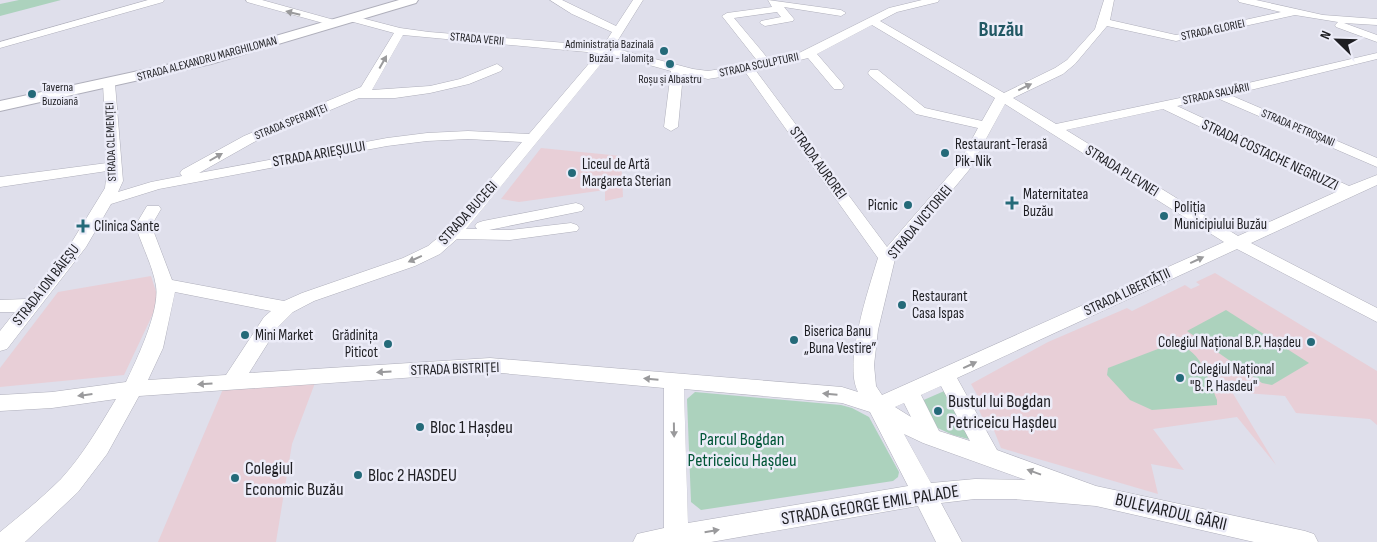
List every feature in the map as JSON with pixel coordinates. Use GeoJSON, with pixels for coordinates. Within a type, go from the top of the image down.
{"type":"FeatureCollection","features":[{"type":"Feature","properties":{"kind":"main road","name":"STRADA ALEXANDRU MARGHILOMAN"},"geometry":{"type":"LineString","coordinates":[[0,106],[109,84],[222,57],[402,1]]}},
{"type":"Feature","properties":{"kind":"street"},"geometry":{"type":"LineString","coordinates":[[0,45],[159,0]]}},
{"type":"Feature","properties":{"kind":"street"},"geometry":{"type":"LineString","coordinates":[[251,0],[334,23]]}},
{"type":"Feature","properties":{"kind":"street"},"geometry":{"type":"LineString","coordinates":[[555,0],[576,12],[619,31]]}},
{"type":"Feature","properties":{"kind":"street","name":"STRADA BUCEGI"},"geometry":{"type":"LineString","coordinates":[[232,382],[271,322],[286,308],[308,297],[409,262],[434,250],[457,230],[606,50],[638,0]]}},
{"type":"Feature","properties":{"kind":"street"},"geometry":{"type":"LineString","coordinates":[[835,39],[845,0]]}},
{"type":"Feature","properties":{"kind":"street","name":"STRADA SCULPTURII"},"geometry":{"type":"LineString","coordinates":[[606,50],[701,75],[749,69],[801,57],[893,10],[934,0]]}},
{"type":"Feature","properties":{"kind":"street"},"geometry":{"type":"LineString","coordinates":[[1001,99],[1059,71],[1071,62],[1104,22],[1109,0]]}},
{"type":"Feature","properties":{"kind":"street"},"geometry":{"type":"LineString","coordinates":[[1243,0],[1323,18],[1377,22]]}},
{"type":"Feature","properties":{"kind":"street"},"geometry":{"type":"LineString","coordinates":[[766,64],[727,16],[775,4],[841,13]]}},
{"type":"Feature","properties":{"kind":"street"},"geometry":{"type":"LineString","coordinates":[[765,23],[788,20],[775,4]]}},
{"type":"Feature","properties":{"kind":"street","name":"STRADA GLORIEI"},"geometry":{"type":"LineString","coordinates":[[1104,22],[1176,38],[1293,12]]}},
{"type":"Feature","properties":{"kind":"street","name":"STRADA VERII"},"geometry":{"type":"LineString","coordinates":[[350,18],[429,35],[606,50]]}},
{"type":"Feature","properties":{"kind":"street"},"geometry":{"type":"LineString","coordinates":[[1323,18],[1377,39]]}},
{"type":"Feature","properties":{"kind":"street","name":"STRADA PLEVNEI"},"geometry":{"type":"LineString","coordinates":[[871,20],[1001,99],[1054,128],[1236,242],[1377,316]]}},
{"type":"Feature","properties":{"kind":"street","name":"STRADA SPERANȚEI"},"geometry":{"type":"LineString","coordinates":[[156,185],[189,172],[249,139],[360,94],[370,86],[400,30]]}},
{"type":"Feature","properties":{"kind":"street"},"geometry":{"type":"LineString","coordinates":[[810,53],[838,86]]}},
{"type":"Feature","properties":{"kind":"street","name":"STRADA SALVĂRII"},"geometry":{"type":"LineString","coordinates":[[1054,128],[1218,94],[1377,56]]}},
{"type":"Feature","properties":{"kind":"street"},"geometry":{"type":"LineString","coordinates":[[360,94],[401,93],[450,85],[473,79],[496,68]]}},
{"type":"Feature","properties":{"kind":"street"},"geometry":{"type":"LineString","coordinates":[[671,127],[676,68]]}},
{"type":"Feature","properties":{"kind":"street","name":"STRADA AUROREI"},"geometry":{"type":"LineString","coordinates":[[749,69],[887,258]]}},
{"type":"Feature","properties":{"kind":"street"},"geometry":{"type":"LineString","coordinates":[[874,73],[921,111],[986,126]]}},
{"type":"Feature","properties":{"kind":"street","name":"STRADA CLEMENȚEI"},"geometry":{"type":"LineString","coordinates":[[108,200],[115,181],[109,84]]}},
{"type":"Feature","properties":{"kind":"street","name":"STRADA PETROȘANI"},"geometry":{"type":"LineString","coordinates":[[1218,94],[1377,162]]}},
{"type":"Feature","properties":{"kind":"street","name":"STRADA VICTORIEI"},"geometry":{"type":"LineString","coordinates":[[949,542],[925,494],[866,387],[864,365],[868,330],[887,258],[956,178],[1001,99]]}},
{"type":"Feature","properties":{"kind":"street","name":"STRADA COSTACHE NEGRUZZI"},"geometry":{"type":"LineString","coordinates":[[1164,105],[1349,192]]}},
{"type":"Feature","properties":{"kind":"street","name":"STRADA ARIEȘULUI"},"geometry":{"type":"LineString","coordinates":[[108,200],[156,185],[387,142],[460,136],[534,138]]}},
{"type":"Feature","properties":{"kind":"street"},"geometry":{"type":"LineString","coordinates":[[0,182],[114,166]]}},
{"type":"Feature","properties":{"kind":"street","name":"STRADA LIBERTĂȚII"},"geometry":{"type":"LineString","coordinates":[[877,406],[1377,179]]}},
{"type":"Feature","properties":{"kind":"street","name":"STRADA ION BĂIEȘU"},"geometry":{"type":"LineString","coordinates":[[0,344],[80,243],[108,200]]}},
{"type":"Feature","properties":{"kind":"street"},"geometry":{"type":"LineString","coordinates":[[457,230],[499,224],[576,208]]}},
{"type":"Feature","properties":{"kind":"street"},"geometry":{"type":"LineString","coordinates":[[7,542],[36,518],[70,485],[99,446],[134,389],[153,348],[166,295],[166,284],[145,230],[146,221],[154,209]]}},
{"type":"Feature","properties":{"kind":"street"},"geometry":{"type":"LineString","coordinates":[[457,230],[510,234],[571,228]]}},
{"type":"Feature","properties":{"kind":"street"},"geometry":{"type":"LineString","coordinates":[[166,284],[286,308]]}},
{"type":"Feature","properties":{"kind":"street"},"geometry":{"type":"LineString","coordinates":[[0,306],[31,305]]}},
{"type":"Feature","properties":{"kind":"street","name":"STRADA BISTRIȚEI"},"geometry":{"type":"LineString","coordinates":[[0,404],[52,400],[134,389],[490,365],[842,395],[877,406],[898,421],[931,437],[989,456],[1096,496]]}},
{"type":"Feature","properties":{"kind":"street"},"geometry":{"type":"LineString","coordinates":[[946,376],[989,456]]}},
{"type":"Feature","properties":{"kind":"street"},"geometry":{"type":"LineString","coordinates":[[674,382],[676,540]]}},
{"type":"Feature","properties":{"kind":"street"},"geometry":{"type":"LineString","coordinates":[[909,392],[931,437]]}},
{"type":"Feature","properties":{"kind":"street","name":"STRADA GEORGE EMIL PALADE"},"geometry":{"type":"LineString","coordinates":[[646,542],[676,540],[925,494],[975,489],[1014,489],[1096,496]]}},
{"type":"Feature","properties":{"kind":"street","name":"BULEVARDUL GĂRII"},"geometry":{"type":"LineString","coordinates":[[1096,496],[1305,542]]}},
{"type":"Feature","properties":{"kind":"shaded area","name":"Liceul de Artă Margareta Sterian"},"geometry":{"type":"Polygon","coordinates":[[[541,148],[621,156],[623,197],[605,201],[605,190],[519,202],[501,199],[541,148]]]}},
{"type":"Feature","properties":{"kind":"shaded area","name":"Colegiul Național \"B. P. Hasdeu\""},"geometry":{"type":"Polygon","coordinates":[[[1215,273],[1377,371],[1377,425],[1370,419],[1296,413],[1285,396],[1232,392],[1276,465],[1237,417],[1153,429],[1184,470],[1151,464],[1158,494],[1001,448],[993,428],[987,428],[975,401],[980,400],[971,384],[1048,342],[1127,308],[1132,311],[1185,285],[1191,289],[1200,285],[1196,282],[1215,273]]]}},
{"type":"Feature","properties":{"kind":"shaded area"},"geometry":{"type":"Polygon","coordinates":[[[151,276],[159,301],[124,375],[0,387],[0,368],[58,292],[151,276]]]}},
{"type":"Feature","properties":{"kind":"shaded area","name":"Colegiul Economic Buzău"},"geometry":{"type":"Polygon","coordinates":[[[315,383],[292,444],[276,542],[158,542],[223,389],[315,383]]]}},
{"type":"Feature","properties":{"kind":"green space"},"geometry":{"type":"Polygon","coordinates":[[[19,0],[61,0],[0,16],[0,4],[19,0]]]}},
{"type":"Feature","properties":{"kind":"green space"},"geometry":{"type":"Polygon","coordinates":[[[1226,310],[1309,363],[1272,385],[1262,383],[1187,331],[1226,310]]]}},
{"type":"Feature","properties":{"kind":"green space"},"geometry":{"type":"Polygon","coordinates":[[[1171,344],[1181,346],[1196,356],[1206,373],[1217,400],[1217,405],[1152,410],[1130,400],[1107,375],[1108,368],[1171,344]]]}},
{"type":"Feature","properties":{"kind":"green space"},"geometry":{"type":"Polygon","coordinates":[[[949,389],[976,441],[953,435],[931,425],[919,402],[949,389]]]}},
{"type":"Feature","properties":{"kind":"green space","name":"Parcul Bogdan Petriceicu Hașdeu"},"geometry":{"type":"Polygon","coordinates":[[[695,392],[841,405],[852,408],[869,417],[899,472],[898,477],[893,481],[701,510],[691,502],[687,399],[695,392]]]}},
{"type":"Feature","properties":{"kind":"place","name":"Administrația Bazinală Buzău - Ialomița"},"geometry":{"type":"Point","coordinates":[664,51]}},
{"type":"Feature","properties":{"kind":"place","name":"Roșu și Albastru"},"geometry":{"type":"Point","coordinates":[670,64]}},
{"type":"Feature","properties":{"kind":"place","name":"Taverna Buzoiană"},"geometry":{"type":"Point","coordinates":[32,94]}},
{"type":"Feature","properties":{"kind":"place","name":"Restaurant-Terasă Pik-Nik"},"geometry":{"type":"Point","coordinates":[945,153]}},
{"type":"Feature","properties":{"kind":"place","name":"Liceul de Artă Margareta Sterian"},"geometry":{"type":"Point","coordinates":[572,173]}},
{"type":"Feature","properties":{"kind":"place","name":"Maternitatea Buzău"},"geometry":{"type":"Point","coordinates":[1012,203]}},
{"type":"Feature","properties":{"kind":"place","name":"Picnic"},"geometry":{"type":"Point","coordinates":[908,205]}},
{"type":"Feature","properties":{"kind":"place","name":"Poliția Municipiului Buzău"},"geometry":{"type":"Point","coordinates":[1164,216]}},
{"type":"Feature","properties":{"kind":"place","name":"Clinica Sante"},"geometry":{"type":"Point","coordinates":[83,226]}},
{"type":"Feature","properties":{"kind":"place","name":"Restaurant Casa Ispas"},"geometry":{"type":"Point","coordinates":[902,305]}},
{"type":"Feature","properties":{"kind":"place","name":"Mini Market"},"geometry":{"type":"Point","coordinates":[245,335]}},
{"type":"Feature","properties":{"kind":"place","name":"Biserica Banu „Buna Vestire”"},"geometry":{"type":"Point","coordinates":[794,340]}},
{"type":"Feature","properties":{"kind":"place","name":"Colegiul Național B.P. Hașdeu"},"geometry":{"type":"Point","coordinates":[1311,342]}},
{"type":"Feature","properties":{"kind":"place","name":"Grădinița Piticot"},"geometry":{"type":"Point","coordinates":[388,344]}},
{"type":"Feature","properties":{"kind":"place","name":"Colegiul Național \"B. P. Hasdeu\""},"geometry":{"type":"Point","coordinates":[1180,378]}},
{"type":"Feature","properties":{"kind":"place","name":"Bustul lui Bogdan Petriceicu Hașdeu"},"geometry":{"type":"Point","coordinates":[938,411]}},
{"type":"Feature","properties":{"kind":"place","name":"Bloc 1 Hașdeu"},"geometry":{"type":"Point","coordinates":[420,427]}},
{"type":"Feature","properties":{"kind":"place","name":"Bloc 2 HASDEU"},"geometry":{"type":"Point","coordinates":[358,475]}},
{"type":"Feature","properties":{"kind":"place","name":"Colegiul Economic Buzău"},"geometry":{"type":"Point","coordinates":[235,478]}},
{"type":"Feature","properties":{"kind":"district","name":"Buzău"},"geometry":{"type":"Point","coordinates":[1001,29]}}]}
